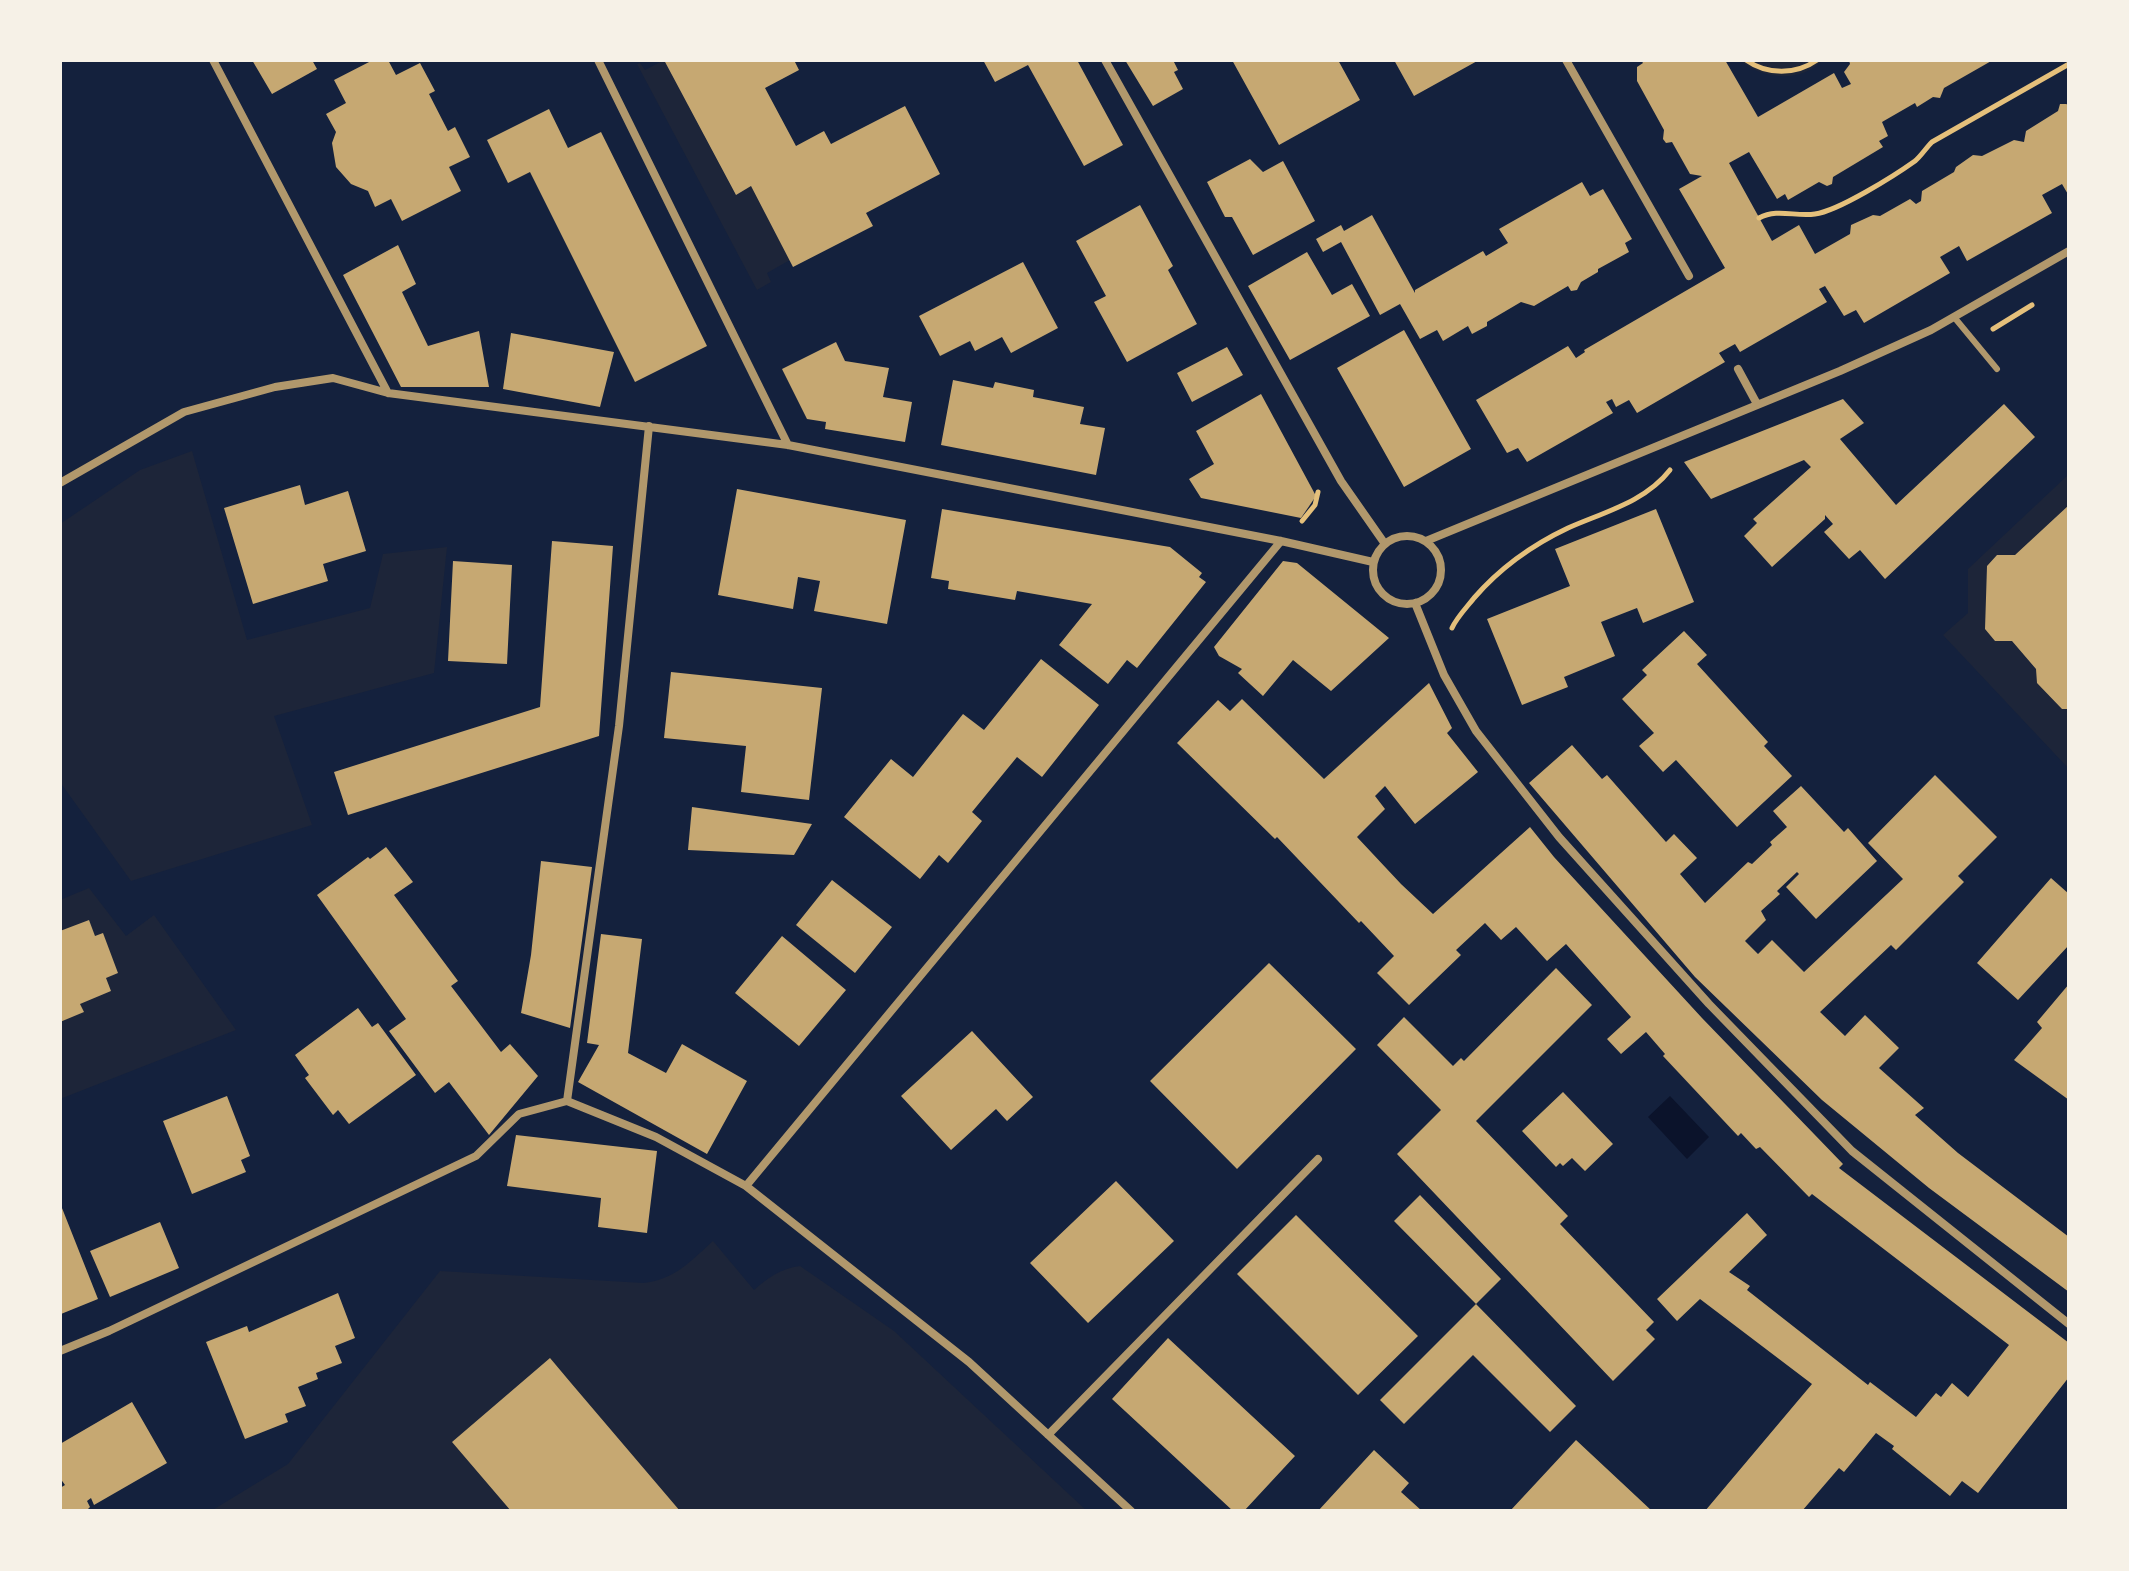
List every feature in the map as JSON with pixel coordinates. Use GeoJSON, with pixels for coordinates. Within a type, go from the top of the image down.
{"type":"FeatureCollection","features":[{"type":"Feature","properties":{"kind":"street"},"geometry":{"type":"LineString","coordinates":[[213,60],[388,393]]}},
{"type":"Feature","properties":{"kind":"street"},"geometry":{"type":"LineString","coordinates":[[598,60],[788,445]]}},
{"type":"Feature","properties":{"kind":"street"},"geometry":{"type":"LineString","coordinates":[[1105,60],[1341,481],[1385,544]]}},
{"type":"Feature","properties":{"kind":"street"},"geometry":{"type":"LineString","coordinates":[[1566,60],[1689,276]]}},
{"type":"Feature","properties":{"kind":"street"},"geometry":{"type":"LineString","coordinates":[[1426,541],[1840,371],[1931,330],[2069,251]]}},
{"type":"Feature","properties":{"kind":"street"},"geometry":{"type":"LineString","coordinates":[[1738,369],[1757,404]]}},
{"type":"Feature","properties":{"kind":"street"},"geometry":{"type":"LineString","coordinates":[[60,483],[184,412],[275,387],[333,378],[388,393],[788,445],[1281,541],[1373,562]]}},
{"type":"Feature","properties":{"kind":"street"},"geometry":{"type":"LineString","coordinates":[[567,1101],[619,726],[649,426]]}},
{"type":"Feature","properties":{"kind":"street"},"geometry":{"type":"LineString","coordinates":[[1405,535],[1426,541],[1439,559],[1439,580],[1426,598],[1415,603],[1393,601],[1376,585],[1373,562],[1385,544],[1405,535]]}},
{"type":"Feature","properties":{"kind":"street"},"geometry":{"type":"LineString","coordinates":[[746,1186],[1281,541]]}},
{"type":"Feature","properties":{"kind":"street"},"geometry":{"type":"LineString","coordinates":[[1415,603],[1444,675],[1476,731],[1559,837],[1709,1004],[1852,1151],[2069,1324]]}},
{"type":"Feature","properties":{"kind":"street"},"geometry":{"type":"LineString","coordinates":[[60,1351],[109,1331],[476,1156],[519,1114],[567,1101],[656,1137],[746,1186],[969,1362],[1131,1511]]}},
{"type":"Feature","properties":{"kind":"street"},"geometry":{"type":"LineString","coordinates":[[1048,1435],[1318,1159]]}},
{"type":"Feature","properties":{"kind":"lane"},"geometry":{"type":"LineString","coordinates":[[1954,317],[1997,369]]}},
{"type":"Feature","properties":{"kind":"path"},"geometry":{"type":"LineString","coordinates":[[1746,60],[1772,71],[1792,71],[1817,60]]}},
{"type":"Feature","properties":{"kind":"path"},"geometry":{"type":"LineString","coordinates":[[1759,218],[1783,212],[1810,215],[1828,212],[1917,159],[1932,142],[2069,64]]}},
{"type":"Feature","properties":{"kind":"path"},"geometry":{"type":"LineString","coordinates":[[1444,675],[1445,647],[1455,621],[1491,578],[1517,557],[1567,529],[1623,506],[1661,481],[1672,467]]}},
{"type":"Feature","properties":{"kind":"path"},"geometry":{"type":"LineString","coordinates":[[1289,518],[1303,521],[1315,505],[1319,495],[1315,483]]}},
{"type":"Feature","properties":{"kind":"shaded area"},"geometry":{"type":"Polygon","coordinates":[[[664,60],[735,194],[751,186],[790,260],[767,273],[771,282],[757,290],[637,64],[640,63],[645,70],[664,60]]]}},
{"type":"Feature","properties":{"kind":"shaded area"},"geometry":{"type":"Polygon","coordinates":[[[1739,60],[1822,60],[1804,73],[1781,76],[1758,71],[1739,60]]]}},
{"type":"Feature","properties":{"kind":"shaded area"},"geometry":{"type":"Polygon","coordinates":[[[192,451],[247,640],[370,608],[383,554],[447,547],[434,673],[274,716],[312,825],[131,881],[60,782],[60,524],[140,470],[192,451]]]}},
{"type":"Feature","properties":{"kind":"shaded area"},"geometry":{"type":"Polygon","coordinates":[[[2069,474],[2069,505],[2015,555],[1997,555],[1987,566],[1985,629],[1995,641],[2012,641],[2069,709],[2069,769],[1943,635],[1968,613],[1968,569],[2069,474]]]}},
{"type":"Feature","properties":{"kind":"shaded area"},"geometry":{"type":"Polygon","coordinates":[[[89,888],[126,936],[154,915],[236,1030],[60,1099],[60,1022],[83,1012],[80,1004],[111,991],[106,978],[118,972],[103,934],[95,936],[89,920],[60,931],[60,900],[89,888]]]}},
{"type":"Feature","properties":{"kind":"shaded area"},"geometry":{"type":"Polygon","coordinates":[[[1670,1096],[1709,1137],[1687,1159],[1648,1117],[1670,1096]]]}},
{"type":"Feature","properties":{"kind":"shaded area"},"geometry":{"type":"Polygon","coordinates":[[[713,1241],[754,1290],[775,1274],[800,1266],[894,1331],[1087,1511],[211,1511],[288,1464],[440,1271],[643,1283],[673,1274],[713,1241]]]}},
{"type":"Feature","properties":{"kind":"building"},"geometry":{"type":"Polygon","coordinates":[[[252,60],[312,60],[317,69],[272,94],[252,60]]]}},
{"type":"Feature","properties":{"kind":"building"},"geometry":{"type":"Polygon","coordinates":[[[373,60],[388,60],[396,75],[420,63],[435,91],[429,94],[448,131],[455,127],[470,157],[449,167],[461,191],[402,221],[391,199],[375,207],[368,191],[351,184],[336,167],[332,143],[336,132],[326,114],[346,103],[334,80],[373,60]]]}},
{"type":"Feature","properties":{"kind":"building"},"geometry":{"type":"Polygon","coordinates":[[[664,60],[794,60],[799,70],[765,88],[796,146],[824,131],[831,144],[905,106],[940,174],[866,213],[873,226],[793,267],[751,186],[736,195],[664,60]]]}},
{"type":"Feature","properties":{"kind":"building"},"geometry":{"type":"Polygon","coordinates":[[[983,60],[1077,60],[1123,145],[1084,166],[1028,65],[995,82],[983,60]]]}},
{"type":"Feature","properties":{"kind":"building"},"geometry":{"type":"Polygon","coordinates":[[[1125,60],[1173,60],[1178,70],[1174,72],[1183,89],[1153,106],[1125,60]]]}},
{"type":"Feature","properties":{"kind":"building"},"geometry":{"type":"Polygon","coordinates":[[[1232,60],[1338,60],[1360,100],[1279,145],[1232,60]]]}},
{"type":"Feature","properties":{"kind":"building"},"geometry":{"type":"Polygon","coordinates":[[[1394,60],[1479,60],[1414,96],[1394,60]]]}},
{"type":"Feature","properties":{"kind":"building"},"geometry":{"type":"Polygon","coordinates":[[[1641,60],[1725,60],[1758,117],[1834,73],[1842,88],[1851,84],[1844,72],[1850,64],[1849,60],[1993,60],[1944,88],[1940,98],[1933,97],[1917,107],[1915,103],[1882,122],[1888,136],[1879,141],[1883,147],[1833,177],[1832,184],[1827,186],[1819,182],[1788,200],[1785,194],[1777,199],[1749,152],[1729,163],[1772,241],[1799,225],[1815,254],[1850,234],[1851,225],[1873,215],[1880,216],[1910,199],[1916,204],[1921,201],[1922,191],[1954,172],[1973,155],[1982,156],[2014,140],[2024,142],[2026,131],[2058,111],[2060,104],[2069,105],[2069,196],[2062,184],[2042,195],[2052,213],[1967,261],[1959,246],[1940,257],[1950,273],[1864,323],[1856,310],[1844,316],[1825,286],[1819,289],[1827,302],[1740,352],[1735,344],[1719,353],[1725,362],[1637,413],[1629,400],[1616,407],[1612,399],[1606,402],[1613,413],[1527,462],[1518,448],[1507,453],[1476,400],[1568,346],[1576,358],[1584,350],[1725,268],[1679,189],[1702,176],[1690,174],[1672,142],[1666,143],[1663,139],[1664,130],[1637,81],[1637,67],[1643,63],[1641,60]]]}},
{"type":"Feature","properties":{"kind":"building"},"geometry":{"type":"Polygon","coordinates":[[[549,109],[568,148],[601,132],[707,346],[635,382],[530,172],[508,183],[487,140],[549,109]]]}},
{"type":"Feature","properties":{"kind":"building"},"geometry":{"type":"Polygon","coordinates":[[[1250,159],[1263,172],[1283,161],[1315,221],[1253,255],[1232,217],[1225,217],[1207,182],[1250,159]]]}},
{"type":"Feature","properties":{"kind":"building"},"geometry":{"type":"Polygon","coordinates":[[[1582,182],[1590,196],[1603,189],[1632,239],[1625,243],[1629,252],[1598,269],[1581,282],[1577,290],[1571,291],[1568,286],[1534,306],[1521,302],[1472,334],[1468,326],[1443,341],[1437,330],[1420,339],[1400,304],[1380,315],[1341,242],[1323,252],[1316,239],[1341,225],[1344,231],[1372,215],[1415,293],[1415,290],[1483,251],[1486,256],[1508,243],[1499,229],[1582,182]]]}},
{"type":"Feature","properties":{"kind":"building"},"geometry":{"type":"Polygon","coordinates":[[[1140,205],[1173,266],[1168,270],[1197,324],[1127,362],[1094,302],[1106,296],[1076,241],[1140,205]]]}},
{"type":"Feature","properties":{"kind":"building"},"geometry":{"type":"Polygon","coordinates":[[[398,245],[416,284],[402,292],[428,346],[479,331],[489,387],[401,387],[343,275],[398,245]]]}},
{"type":"Feature","properties":{"kind":"building"},"geometry":{"type":"Polygon","coordinates":[[[1307,252],[1332,295],[1352,284],[1370,316],[1290,360],[1248,286],[1307,252]]]}},
{"type":"Feature","properties":{"kind":"building"},"geometry":{"type":"Polygon","coordinates":[[[1023,262],[1058,328],[1011,353],[1002,337],[975,351],[970,341],[940,356],[919,316],[1023,262]]]}},
{"type":"Feature","properties":{"kind":"building"},"geometry":{"type":"Polygon","coordinates":[[[1404,330],[1471,449],[1404,487],[1337,368],[1404,330]]]}},
{"type":"Feature","properties":{"kind":"building"},"geometry":{"type":"Polygon","coordinates":[[[511,333],[614,352],[600,407],[503,389],[511,333]]]}},
{"type":"Feature","properties":{"kind":"building"},"geometry":{"type":"Polygon","coordinates":[[[836,342],[845,361],[889,368],[883,397],[912,402],[905,442],[825,429],[826,422],[807,419],[782,369],[836,342]]]}},
{"type":"Feature","properties":{"kind":"building"},"geometry":{"type":"Polygon","coordinates":[[[1227,347],[1243,375],[1192,402],[1177,373],[1227,347]]]}},
{"type":"Feature","properties":{"kind":"building"},"geometry":{"type":"Polygon","coordinates":[[[953,380],[993,388],[995,382],[1034,390],[1033,397],[1084,407],[1080,424],[1105,428],[1096,475],[941,445],[953,380]]]}},
{"type":"Feature","properties":{"kind":"building"},"geometry":{"type":"Polygon","coordinates":[[[1261,394],[1316,496],[1301,518],[1201,498],[1189,479],[1214,464],[1196,431],[1261,394]]]}},
{"type":"Feature","properties":{"kind":"building"},"geometry":{"type":"Polygon","coordinates":[[[1843,399],[1864,423],[1840,439],[1896,505],[2004,404],[2035,437],[1885,579],[1860,550],[1849,559],[1824,532],[1833,524],[1825,515],[1825,519],[1772,567],[1744,536],[1757,523],[1753,519],[1811,467],[1804,460],[1711,499],[1684,462],[1843,399]]]}},
{"type":"Feature","properties":{"kind":"building"},"geometry":{"type":"Polygon","coordinates":[[[300,485],[305,505],[348,491],[366,551],[323,564],[328,581],[253,604],[224,508],[300,485]]]}},
{"type":"Feature","properties":{"kind":"building"},"geometry":{"type":"Polygon","coordinates":[[[737,489],[906,520],[887,624],[814,611],[820,581],[798,577],[793,609],[718,595],[737,489]]]}},
{"type":"Feature","properties":{"kind":"building"},"geometry":{"type":"Polygon","coordinates":[[[2069,505],[2069,709],[2062,709],[2037,683],[2036,669],[2012,641],[1995,641],[1985,629],[1987,566],[1997,555],[2015,555],[2069,505]]]}},
{"type":"Feature","properties":{"kind":"building"},"geometry":{"type":"Polygon","coordinates":[[[942,509],[1170,547],[1202,573],[1199,577],[1206,582],[1137,668],[1127,660],[1108,684],[1059,645],[1092,604],[1017,591],[1015,600],[948,589],[949,581],[931,578],[942,509]]]}},
{"type":"Feature","properties":{"kind":"building"},"geometry":{"type":"Polygon","coordinates":[[[1656,509],[1694,602],[1643,623],[1637,608],[1601,622],[1615,656],[1564,677],[1568,687],[1522,705],[1487,619],[1570,586],[1555,549],[1656,509]]]}},
{"type":"Feature","properties":{"kind":"building"},"geometry":{"type":"Polygon","coordinates":[[[552,541],[613,546],[599,736],[348,815],[334,772],[540,707],[552,541]]]}},
{"type":"Feature","properties":{"kind":"building"},"geometry":{"type":"Polygon","coordinates":[[[453,561],[512,565],[507,664],[448,661],[453,561]]]}},
{"type":"Feature","properties":{"kind":"building"},"geometry":{"type":"Polygon","coordinates":[[[1283,561],[1297,563],[1389,638],[1331,691],[1293,660],[1263,696],[1238,673],[1242,669],[1219,656],[1214,647],[1283,561]]]}},
{"type":"Feature","properties":{"kind":"building"},"geometry":{"type":"Polygon","coordinates":[[[1684,631],[1707,655],[1697,664],[1768,742],[1764,746],[1792,776],[1737,827],[1676,760],[1663,772],[1639,746],[1654,733],[1622,699],[1647,675],[1642,670],[1684,631]]]}},
{"type":"Feature","properties":{"kind":"building"},"geometry":{"type":"Polygon","coordinates":[[[1041,659],[1099,705],[1042,777],[1017,757],[972,812],[982,821],[948,863],[939,855],[920,879],[844,817],[891,759],[913,777],[963,714],[984,730],[1041,659]]]}},
{"type":"Feature","properties":{"kind":"building"},"geometry":{"type":"Polygon","coordinates":[[[671,672],[822,688],[809,800],[741,792],[746,746],[664,738],[671,672]]]}},
{"type":"Feature","properties":{"kind":"building"},"geometry":{"type":"Polygon","coordinates":[[[1429,683],[1452,728],[1447,733],[1478,772],[1415,824],[1385,786],[1375,796],[1385,809],[1357,837],[1401,884],[1433,914],[1530,827],[1702,1018],[1843,1164],[1839,1168],[2069,1343],[2069,1377],[1978,1493],[1962,1481],[1950,1496],[1876,1433],[1844,1472],[1839,1468],[1802,1511],[1705,1511],[1812,1384],[1700,1299],[1677,1321],[1657,1299],[1747,1213],[1767,1235],[1729,1272],[1750,1286],[1747,1290],[1868,1385],[1870,1382],[1916,1417],[1936,1393],[1941,1397],[1952,1383],[1968,1397],[2009,1345],[1812,1194],[1809,1197],[1760,1147],[1756,1149],[1741,1133],[1738,1136],[1663,1056],[1665,1054],[1646,1032],[1621,1054],[1607,1039],[1631,1017],[1566,944],[1547,961],[1516,927],[1501,940],[1485,923],[1456,950],[1461,955],[1409,1005],[1377,973],[1394,956],[1277,837],[1275,839],[1177,743],[1218,700],[1230,711],[1242,699],[1324,779],[1429,683]]]}},
{"type":"Feature","properties":{"kind":"building"},"geometry":{"type":"Polygon","coordinates":[[[1572,745],[1602,779],[1607,775],[1666,842],[1674,834],[1697,858],[1680,874],[1705,903],[1748,862],[1752,864],[1787,827],[1773,811],[1801,786],[1844,832],[1848,828],[1877,861],[1816,919],[1786,887],[1799,874],[1797,872],[1777,891],[1780,894],[1761,911],[1766,920],[1745,941],[1758,954],[1772,940],[1804,972],[1903,879],[1868,843],[1935,775],[1997,837],[1958,876],[1964,882],[1896,950],[1891,945],[1820,1012],[1845,1036],[1865,1015],[1899,1048],[1879,1068],[1924,1108],[1915,1115],[1958,1153],[2069,1237],[2069,1292],[1929,1188],[1822,1100],[1695,977],[1529,783],[1572,745]]]}},
{"type":"Feature","properties":{"kind":"building"},"geometry":{"type":"Polygon","coordinates":[[[692,807],[812,824],[794,855],[688,850],[692,807]]]}},
{"type":"Feature","properties":{"kind":"building"},"geometry":{"type":"Polygon","coordinates":[[[386,847],[413,882],[394,895],[458,981],[451,986],[501,1052],[510,1044],[538,1076],[489,1135],[449,1082],[435,1093],[389,1031],[406,1019],[317,895],[386,847]]]}},
{"type":"Feature","properties":{"kind":"building"},"geometry":{"type":"Polygon","coordinates":[[[541,861],[592,867],[570,1028],[521,1013],[541,861]]]}},
{"type":"Feature","properties":{"kind":"building"},"geometry":{"type":"Polygon","coordinates":[[[2051,878],[2069,894],[2069,945],[2018,1000],[1977,963],[2051,878]]]}},
{"type":"Feature","properties":{"kind":"building"},"geometry":{"type":"Polygon","coordinates":[[[832,880],[892,927],[855,973],[796,925],[832,880]]]}},
{"type":"Feature","properties":{"kind":"building"},"geometry":{"type":"Polygon","coordinates":[[[89,920],[95,936],[103,933],[118,973],[106,978],[111,991],[80,1004],[84,1012],[60,1022],[60,931],[89,920]]]}},
{"type":"Feature","properties":{"kind":"building"},"geometry":{"type":"Polygon","coordinates":[[[601,934],[642,939],[628,1053],[666,1073],[682,1044],[747,1081],[707,1154],[578,1082],[599,1045],[587,1043],[601,934]]]}},
{"type":"Feature","properties":{"kind":"building"},"geometry":{"type":"Polygon","coordinates":[[[782,936],[846,990],[799,1046],[735,993],[782,936]]]}},
{"type":"Feature","properties":{"kind":"building"},"geometry":{"type":"Polygon","coordinates":[[[1269,963],[1356,1049],[1237,1169],[1150,1081],[1269,963]]]}},
{"type":"Feature","properties":{"kind":"building"},"geometry":{"type":"Polygon","coordinates":[[[1556,968],[1592,1005],[1476,1121],[1568,1216],[1560,1224],[1654,1322],[1646,1330],[1655,1339],[1613,1381],[1397,1154],[1441,1110],[1377,1045],[1404,1017],[1453,1066],[1461,1058],[1464,1061],[1556,968]]]}},
{"type":"Feature","properties":{"kind":"building"},"geometry":{"type":"Polygon","coordinates":[[[2069,984],[2069,1100],[2014,1060],[2042,1028],[2037,1022],[2069,984]]]}},
{"type":"Feature","properties":{"kind":"building"},"geometry":{"type":"Polygon","coordinates":[[[358,1008],[372,1027],[378,1023],[416,1075],[349,1124],[338,1110],[333,1115],[305,1078],[309,1075],[295,1055],[358,1008]]]}},
{"type":"Feature","properties":{"kind":"building"},"geometry":{"type":"Polygon","coordinates":[[[972,1031],[1033,1097],[1007,1121],[996,1109],[951,1150],[901,1096],[972,1031]]]}},
{"type":"Feature","properties":{"kind":"building"},"geometry":{"type":"Polygon","coordinates":[[[1563,1092],[1613,1144],[1585,1171],[1572,1158],[1563,1166],[1560,1163],[1556,1167],[1522,1131],[1563,1092]]]}},
{"type":"Feature","properties":{"kind":"building"},"geometry":{"type":"Polygon","coordinates":[[[227,1096],[250,1156],[241,1160],[246,1172],[192,1194],[163,1121],[227,1096]]]}},
{"type":"Feature","properties":{"kind":"building"},"geometry":{"type":"Polygon","coordinates":[[[516,1135],[657,1151],[647,1233],[598,1227],[601,1198],[507,1186],[516,1135]]]}},
{"type":"Feature","properties":{"kind":"building"},"geometry":{"type":"Polygon","coordinates":[[[1116,1181],[1174,1241],[1088,1323],[1030,1263],[1116,1181]]]}},
{"type":"Feature","properties":{"kind":"building"},"geometry":{"type":"Polygon","coordinates":[[[1420,1195],[1501,1279],[1476,1304],[1394,1221],[1420,1195]]]}},
{"type":"Feature","properties":{"kind":"building"},"geometry":{"type":"Polygon","coordinates":[[[60,1203],[98,1299],[61,1314],[60,1311],[60,1203]]]}},
{"type":"Feature","properties":{"kind":"building"},"geometry":{"type":"Polygon","coordinates":[[[1296,1215],[1418,1336],[1358,1395],[1237,1274],[1296,1215]]]}},
{"type":"Feature","properties":{"kind":"building"},"geometry":{"type":"Polygon","coordinates":[[[160,1222],[179,1268],[110,1297],[90,1251],[160,1222]]]}},
{"type":"Feature","properties":{"kind":"building"},"geometry":{"type":"Polygon","coordinates":[[[338,1293],[355,1338],[335,1346],[342,1363],[316,1373],[318,1379],[298,1387],[306,1406],[285,1414],[288,1422],[245,1439],[206,1342],[247,1326],[249,1332],[338,1293]]]}},
{"type":"Feature","properties":{"kind":"building"},"geometry":{"type":"Polygon","coordinates":[[[1476,1304],[1576,1406],[1550,1432],[1473,1355],[1404,1424],[1380,1400],[1476,1304]]]}},
{"type":"Feature","properties":{"kind":"building"},"geometry":{"type":"Polygon","coordinates":[[[1168,1338],[1295,1456],[1244,1511],[1233,1511],[1112,1399],[1168,1338]]]}},
{"type":"Feature","properties":{"kind":"building"},"geometry":{"type":"Polygon","coordinates":[[[550,1358],[680,1511],[511,1511],[452,1442],[550,1358]]]}},
{"type":"Feature","properties":{"kind":"building"},"geometry":{"type":"Polygon","coordinates":[[[132,1402],[167,1463],[94,1505],[91,1498],[87,1501],[90,1507],[86,1511],[60,1511],[60,1488],[65,1485],[60,1478],[60,1444],[132,1402]]]}},
{"type":"Feature","properties":{"kind":"building"},"geometry":{"type":"Polygon","coordinates":[[[1576,1440],[1652,1511],[1510,1511],[1576,1440]]]}},
{"type":"Feature","properties":{"kind":"building"},"geometry":{"type":"Polygon","coordinates":[[[1374,1450],[1409,1483],[1401,1492],[1422,1511],[1318,1511],[1374,1450]]]}}]}
